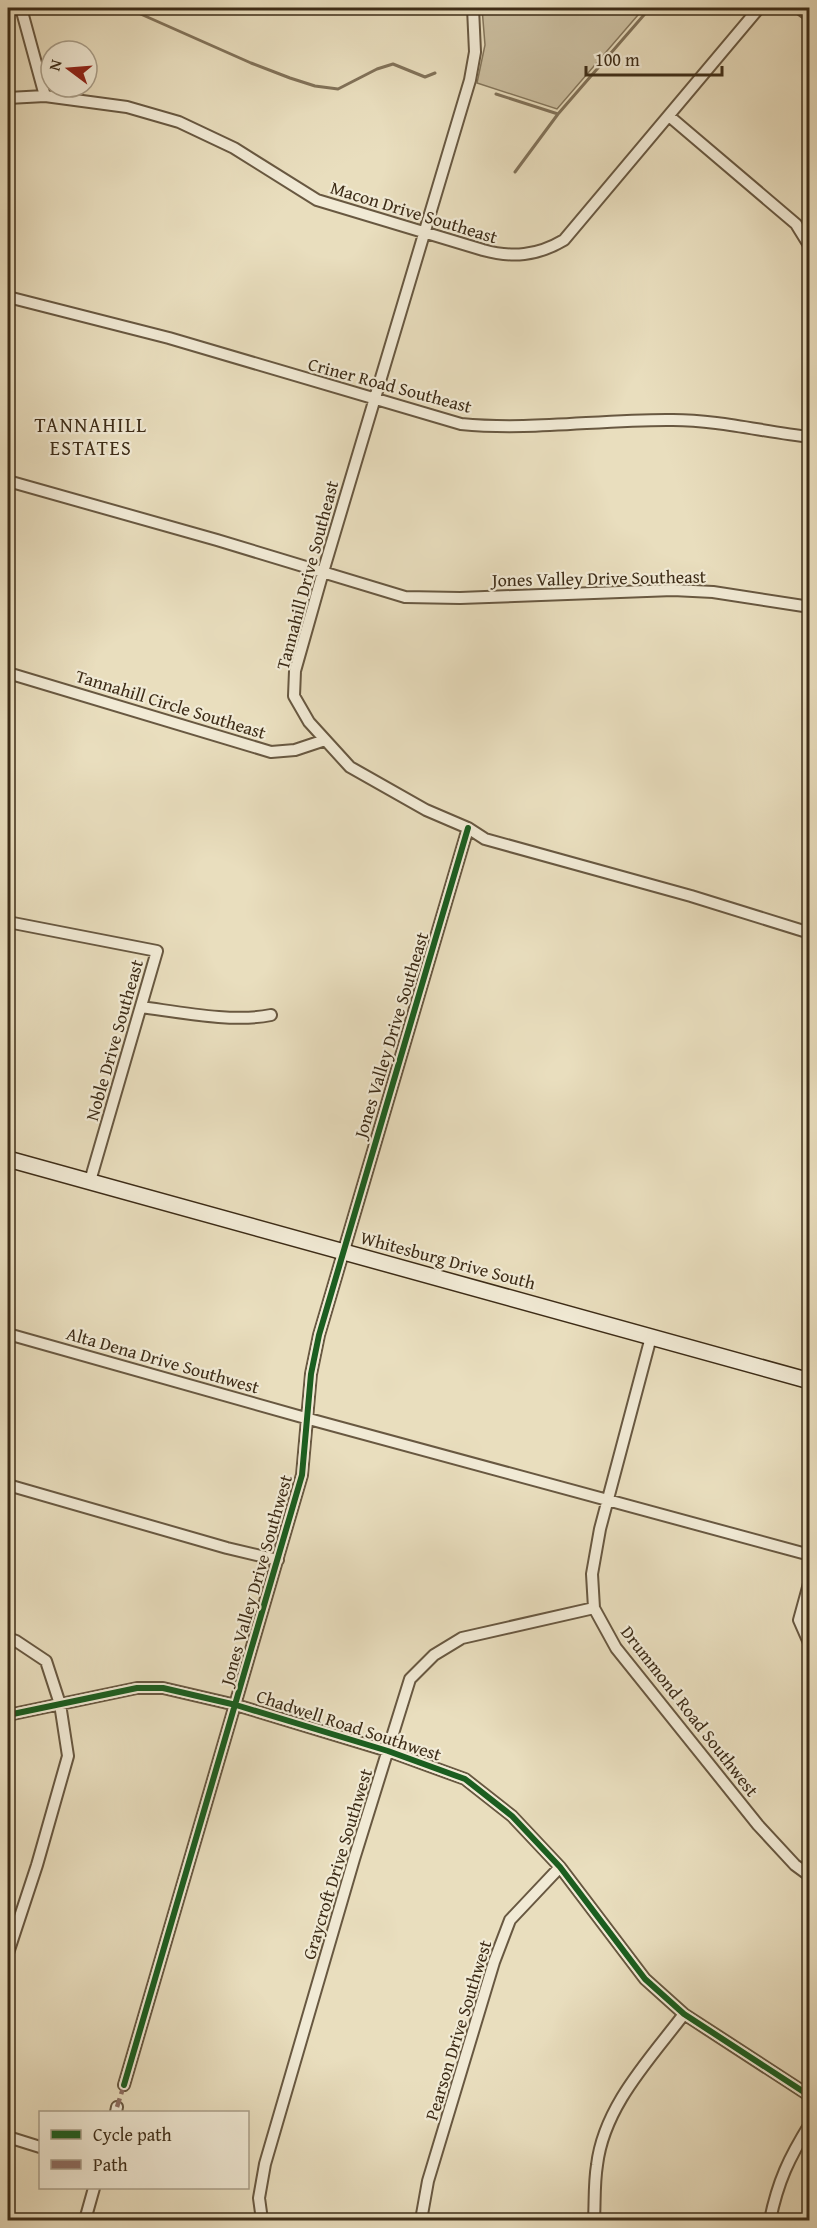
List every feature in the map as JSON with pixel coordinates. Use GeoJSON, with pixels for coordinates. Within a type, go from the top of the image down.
{"type":"FeatureCollection","features":[{"type":"Feature","properties":{"kind":"main road","name":"Whitesburg Drive South"},"geometry":{"type":"LineString","coordinates":[[8,1159],[810,1381]]}},
{"type":"Feature","properties":{"kind":"street"},"geometry":{"type":"LineString","coordinates":[[21,8],[39,74]]}},
{"type":"Feature","properties":{"kind":"street","name":"Tannahill Drive Southeast"},"geometry":{"type":"LineString","coordinates":[[473,8],[475,52],[470,80],[323,572],[295,671],[294,696],[309,722],[350,767],[426,810],[468,828],[485,839],[692,896],[810,933]]}},
{"type":"Feature","properties":{"kind":"street","name":"Macon Drive Southeast"},"geometry":{"type":"LineString","coordinates":[[67,99],[127,107],[179,122],[234,147],[316,200],[504,256],[541,252],[564,240],[759,8]]}},
{"type":"Feature","properties":{"kind":"street"},"geometry":{"type":"LineString","coordinates":[[799,8],[810,16]]}},
{"type":"Feature","properties":{"kind":"street","name":"Macon Drive Southeast"},"geometry":{"type":"LineString","coordinates":[[8,98],[39,96]]}},
{"type":"Feature","properties":{"kind":"street"},"geometry":{"type":"LineString","coordinates":[[669,116],[796,224],[809,245]]}},
{"type":"Feature","properties":{"kind":"street","name":"Criner Road Southeast"},"geometry":{"type":"LineString","coordinates":[[8,297],[170,338],[461,424],[492,427],[672,420],[716,422],[810,437]]}},
{"type":"Feature","properties":{"kind":"street","name":"Jones Valley Drive Southeast"},"geometry":{"type":"LineString","coordinates":[[8,481],[405,597],[460,598],[673,590],[713,592],[810,606]]}},
{"type":"Feature","properties":{"kind":"street","name":"Tannahill Circle Southeast"},"geometry":{"type":"LineString","coordinates":[[8,673],[272,752],[295,750],[325,740]]}},
{"type":"Feature","properties":{"kind":"street","name":"Jones Valley Drive Southeast"},"geometry":{"type":"LineString","coordinates":[[343,1252],[468,828]]}},
{"type":"Feature","properties":{"kind":"street","name":"Noble Drive Southeast"},"geometry":{"type":"LineString","coordinates":[[8,922],[157,951],[90,1181]]}},
{"type":"Feature","properties":{"kind":"street"},"geometry":{"type":"LineString","coordinates":[[141,1007],[218,1016],[262,1017],[271,1015]]}},
{"type":"Feature","properties":{"kind":"street","name":"Jones Valley Drive Southwest"},"geometry":{"type":"LineString","coordinates":[[124,2085],[302,1475],[309,1419],[311,1374],[319,1335],[343,1252]]}},
{"type":"Feature","properties":{"kind":"street","name":"Alta Dena Drive Southwest"},"geometry":{"type":"LineString","coordinates":[[8,1334],[309,1419]]}},
{"type":"Feature","properties":{"kind":"street","name":"Drummond Road Southwest"},"geometry":{"type":"LineString","coordinates":[[651,1337],[600,1529],[592,1574],[594,1608],[616,1648],[758,1825],[795,1864],[810,1876]]}},
{"type":"Feature","properties":{"kind":"street"},"geometry":{"type":"LineString","coordinates":[[309,1419],[810,1555]]}},
{"type":"Feature","properties":{"kind":"street"},"geometry":{"type":"LineString","coordinates":[[8,1485],[228,1548],[278,1560]]}},
{"type":"Feature","properties":{"kind":"street"},"geometry":{"type":"LineString","coordinates":[[810,1580],[799,1620],[810,1645]]}},
{"type":"Feature","properties":{"kind":"street","name":"Graycroft Drive Southwest"},"geometry":{"type":"LineString","coordinates":[[262,2220],[259,2198],[265,2164],[354,1859],[410,1679],[434,1655],[462,1638],[594,1608]]}},
{"type":"Feature","properties":{"kind":"street"},"geometry":{"type":"LineString","coordinates":[[8,1638],[46,1661],[60,1704],[68,1756],[34,1876],[8,1953]]}},
{"type":"Feature","properties":{"kind":"street","name":"Chadwell Road Southwest"},"geometry":{"type":"LineString","coordinates":[[8,1715],[136,1688],[163,1688],[236,1705],[388,1751],[465,1779],[512,1816],[561,1867],[645,1979],[684,2014],[810,2096]]}},
{"type":"Feature","properties":{"kind":"street","name":"Pearson Drive Southwest"},"geometry":{"type":"LineString","coordinates":[[421,2220],[428,2181],[494,1962],[506,1930],[510,1920],[561,1867]]}},
{"type":"Feature","properties":{"kind":"street"},"geometry":{"type":"LineString","coordinates":[[594,2220],[597,2163],[610,2120],[636,2077],[684,2014]]}},
{"type":"Feature","properties":{"kind":"street"},"geometry":{"type":"LineString","coordinates":[[770,2220],[778,2185],[788,2160],[810,2124]]}},
{"type":"Feature","properties":{"kind":"street"},"geometry":{"type":"LineString","coordinates":[[8,2137],[39,2147]]}},
{"type":"Feature","properties":{"kind":"street"},"geometry":{"type":"LineString","coordinates":[[85,2220],[93,2189]]}},
{"type":"Feature","properties":{"kind":"shaded area"},"geometry":{"type":"Polygon","coordinates":[[[482,8],[644,8],[557,109],[477,83],[485,45],[482,8]]]}},
{"type":"Feature","properties":{"kind":"waterway"},"geometry":{"type":"LineString","coordinates":[[127,8],[251,63],[315,86],[338,89],[377,69],[393,64],[425,77],[435,73]]}},
{"type":"Feature","properties":{"kind":"waterway"},"geometry":{"type":"LineString","coordinates":[[515,172],[558,114],[650,8]]}},
{"type":"Feature","properties":{"kind":"waterway"},"geometry":{"type":"LineString","coordinates":[[496,94],[558,114]]}},
{"type":"Feature","properties":{"kind":"marked path"},"geometry":{"type":"LineString","coordinates":[[117,2107],[124,2085]]}},
{"type":"Feature","properties":{"kind":"cycle path"},"geometry":{"type":"LineString","coordinates":[[124,2085],[302,1475],[311,1374],[319,1335],[468,828]]}},
{"type":"Feature","properties":{"kind":"cycle path"},"geometry":{"type":"LineString","coordinates":[[8,1715],[137,1688],[163,1688],[236,1705],[388,1751],[465,1779],[512,1816],[560,1867],[645,1979],[684,2014],[810,2096]]}},
{"type":"Feature","properties":{"kind":"district","name":"TANNAHILL ESTATES"},"geometry":{"type":"Point","coordinates":[91,436]}}]}
